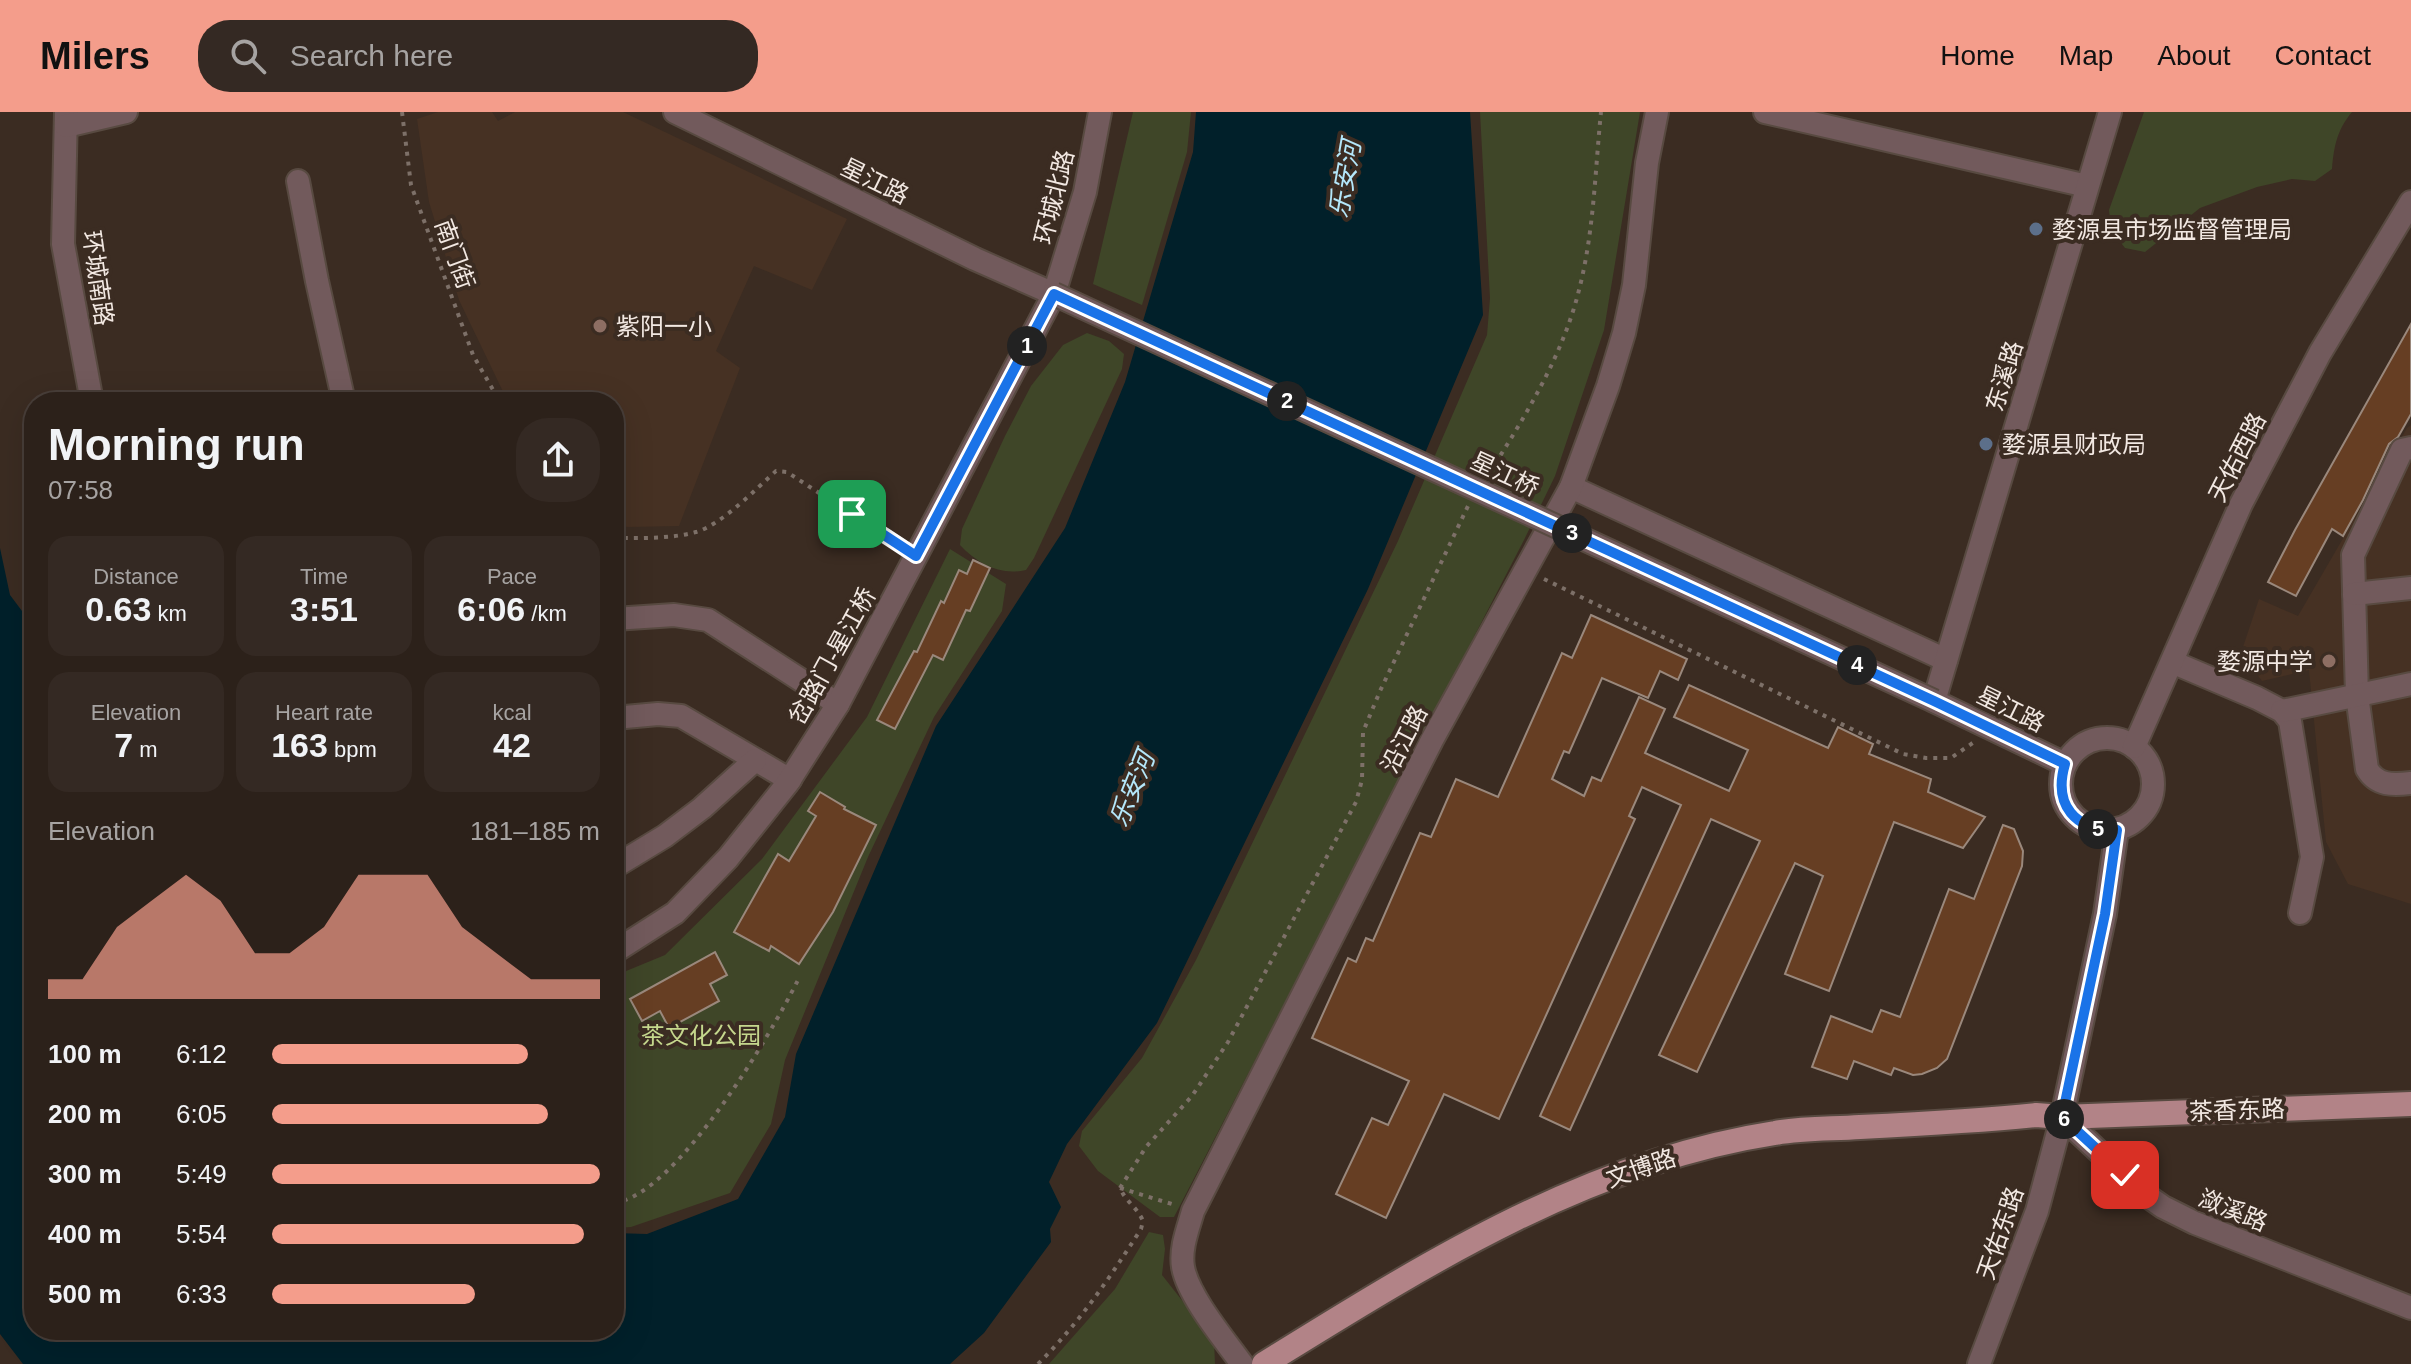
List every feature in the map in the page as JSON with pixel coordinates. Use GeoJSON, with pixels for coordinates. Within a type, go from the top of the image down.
{"type":"FeatureCollection","features":[{"type":"Feature","properties":{"kind":"main road","name":"茶香东路"},"geometry":{"type":"LineString","coordinates":[[2062,1117],[2411,1104]]}},
{"type":"Feature","properties":{"kind":"main road","name":"文博路"},"geometry":{"type":"LineString","coordinates":[[1264,1364],[1461,1245],[1525,1212],[1644,1165],[1701,1148],[1777,1132],[2036,1115],[2062,1117]]}},
{"type":"Feature","properties":{"kind":"street"},"geometry":{"type":"LineString","coordinates":[[66,119],[126,112]]}},
{"type":"Feature","properties":{"kind":"street","name":"星江路"},"geometry":{"type":"LineString","coordinates":[[675,112],[975,259],[1054,294]]}},
{"type":"Feature","properties":{"kind":"street","name":"环城北路"},"geometry":{"type":"LineString","coordinates":[[1054,294],[1085,192],[1100,112]]}},
{"type":"Feature","properties":{"kind":"street","name":"沿江路"},"geometry":{"type":"LineString","coordinates":[[1242,1364],[1189,1288],[1182,1265],[1184,1241],[1193,1211],[1432,740],[1571,487],[1624,333],[1634,285],[1647,163],[1657,112]]}},
{"type":"Feature","properties":{"kind":"street"},"geometry":{"type":"LineString","coordinates":[[1765,112],[2087,186]]}},
{"type":"Feature","properties":{"kind":"street","name":"东溪路"},"geometry":{"type":"LineString","coordinates":[[1934,701],[2110,112]]}},
{"type":"Feature","properties":{"kind":"street","name":"环城南路"},"geometry":{"type":"LineString","coordinates":[[66,119],[63,244],[90,392]]}},
{"type":"Feature","properties":{"kind":"street"},"geometry":{"type":"LineString","coordinates":[[298,181],[342,392]]}},
{"type":"Feature","properties":{"kind":"street","name":"天佑西路"},"geometry":{"type":"LineString","coordinates":[[2134,747],[2241,504],[2320,353],[2411,202]]}},
{"type":"Feature","properties":{"kind":"street","name":"岔路门-星江桥"},"geometry":{"type":"LineString","coordinates":[[624,946],[675,913],[728,858],[790,780],[838,704],[1054,294]]}},
{"type":"Feature","properties":{"kind":"street","name":"星江桥"},"geometry":{"type":"LineString","coordinates":[[1054,294],[1934,701]]}},
{"type":"Feature","properties":{"kind":"street"},"geometry":{"type":"LineString","coordinates":[[2411,448],[2402,450],[2353,555],[2357,695],[2367,769],[2373,778],[2384,783],[2411,783]]}},
{"type":"Feature","properties":{"kind":"street"},"geometry":{"type":"LineString","coordinates":[[1571,487],[1946,660]]}},
{"type":"Feature","properties":{"kind":"street"},"geometry":{"type":"LineString","coordinates":[[2354,594],[2411,588]]}},
{"type":"Feature","properties":{"kind":"street"},"geometry":{"type":"LineString","coordinates":[[624,618],[674,615],[708,620],[838,704]]}},
{"type":"Feature","properties":{"kind":"street"},"geometry":{"type":"LineString","coordinates":[[2172,662],[2282,711],[2290,721],[2312,857],[2300,913]]}},
{"type":"Feature","properties":{"kind":"street"},"geometry":{"type":"LineString","coordinates":[[2282,711],[2411,684]]}},
{"type":"Feature","properties":{"kind":"street","name":"星江路"},"geometry":{"type":"LineString","coordinates":[[1934,701],[2065,764]]}},
{"type":"Feature","properties":{"kind":"street"},"geometry":{"type":"LineString","coordinates":[[624,717],[658,714],[681,716],[790,780]]}},
{"type":"Feature","properties":{"kind":"street"},"geometry":{"type":"LineString","coordinates":[[2109,738],[2122,740],[2134,747],[2150,767],[2153,780],[2152,794],[2139,817],[2117,830],[2088,827],[2076,819],[2061,793],[2065,764],[2072,753],[2083,744],[2109,738]]}},
{"type":"Feature","properties":{"kind":"street"},"geometry":{"type":"LineString","coordinates":[[624,861],[702,808],[755,760]]}},
{"type":"Feature","properties":{"kind":"street"},"geometry":{"type":"LineString","coordinates":[[2062,1117],[2105,914],[2117,830]]}},
{"type":"Feature","properties":{"kind":"street","name":"潋溪路"},"geometry":{"type":"LineString","coordinates":[[2062,1117],[2143,1193],[2163,1207],[2195,1223],[2411,1308]]}},
{"type":"Feature","properties":{"kind":"street","name":"天佑东路"},"geometry":{"type":"LineString","coordinates":[[1979,1364],[2037,1211],[2062,1117]]}},
{"type":"Feature","properties":{"kind":"path","name":"南门街"},"geometry":{"type":"LineString","coordinates":[[402,112],[411,185],[473,355],[494,392]]}},
{"type":"Feature","properties":{"kind":"path"},"geometry":{"type":"LineString","coordinates":[[1488,476],[1560,347],[1579,291],[1588,246],[1601,112]]}},
{"type":"Feature","properties":{"kind":"path"},"geometry":{"type":"LineString","coordinates":[[624,538],[698,532],[731,511],[776,471],[787,472],[916,556]]}},
{"type":"Feature","properties":{"kind":"path"},"geometry":{"type":"LineString","coordinates":[[1120,1188],[1146,1147],[1192,1096],[1228,1042],[1356,802],[1362,780],[1363,732],[1471,502]]}},
{"type":"Feature","properties":{"kind":"path"},"geometry":{"type":"LineString","coordinates":[[1524,570],[1903,754],[1951,758],[1993,729]]}},
{"type":"Feature","properties":{"kind":"path"},"geometry":{"type":"LineString","coordinates":[[624,1201],[641,1192],[679,1161],[759,1051],[798,980]]}},
{"type":"Feature","properties":{"kind":"path"},"geometry":{"type":"LineString","coordinates":[[1120,1188],[1193,1211]]}},
{"type":"Feature","properties":{"kind":"path"},"geometry":{"type":"LineString","coordinates":[[1038,1364],[1100,1293],[1141,1229],[1143,1221],[1140,1213],[1125,1199],[1120,1188]]}},
{"type":"Feature","properties":{"kind":"shaded area","name":"紫阳一小"},"geometry":{"type":"Polygon","coordinates":[[[438,112],[492,112],[498,121],[515,112],[623,112],[847,219],[812,290],[754,266],[716,351],[740,368],[679,526],[624,526],[624,392],[503,392],[459,300],[429,202],[417,119],[438,112]]]}},
{"type":"Feature","properties":{"kind":"shaded area","name":"婺源中学"},"geometry":{"type":"Polygon","coordinates":[[[2411,425],[2411,904],[2348,884],[2326,842],[2309,670],[2262,681],[2241,653],[2259,599],[2298,616],[2411,425]]]}},
{"type":"Feature","properties":{"kind":"green space"},"geometry":{"type":"Polygon","coordinates":[[[1133,112],[1191,112],[1187,152],[1142,305],[1093,284],[1133,112]]]}},
{"type":"Feature","properties":{"kind":"green space"},"geometry":{"type":"Polygon","coordinates":[[[1480,112],[1640,112],[1604,330],[1555,476],[1524,540],[1174,1217],[1160,1217],[1098,1171],[1079,1146],[1082,1131],[1142,1058],[1196,960],[1398,541],[1487,335],[1490,298],[1480,112]]]}},
{"type":"Feature","properties":{"kind":"green space"},"geometry":{"type":"Polygon","coordinates":[[[2144,112],[2352,112],[2337,139],[2332,169],[2315,181],[2292,179],[2257,187],[2200,208],[2145,252],[2125,248],[2111,230],[2109,210],[2144,112]]]}},
{"type":"Feature","properties":{"kind":"green space"},"geometry":{"type":"Polygon","coordinates":[[[1087,333],[1109,341],[1124,354],[1122,369],[1026,570],[1007,571],[990,567],[960,545],[962,529],[1031,386],[1063,345],[1087,333]]]}},
{"type":"Feature","properties":{"kind":"green space","name":"茶文化公园"},"geometry":{"type":"Polygon","coordinates":[[[950,549],[1006,584],[1002,611],[934,717],[868,857],[785,1060],[771,1124],[730,1193],[624,1227],[624,972],[665,955],[762,859],[867,717],[950,549]]]}},
{"type":"Feature","properties":{"kind":"green space"},"geometry":{"type":"Polygon","coordinates":[[[1149,1232],[1163,1235],[1162,1275],[1214,1341],[1215,1364],[1049,1364],[1115,1289],[1149,1232]]]}},
{"type":"Feature","properties":{"kind":"water","name":"乐安河"},"geometry":{"type":"Polygon","coordinates":[[[1196,112],[1470,112],[1483,315],[1368,589],[1157,1023],[1067,1144],[1049,1182],[1061,1207],[1050,1229],[1051,1242],[984,1333],[950,1364],[23,1364],[0,1334],[0,548],[10,595],[24,614],[24,1340],[624,1340],[624,1233],[647,1234],[738,1199],[785,1117],[796,1054],[936,726],[1065,528],[1125,382],[1193,152],[1196,112]]]}},
{"type":"Feature","properties":{"kind":"building"},"geometry":{"type":"Polygon","coordinates":[[[2411,324],[2411,414],[2398,437],[2389,444],[2343,536],[2332,529],[2296,596],[2268,582],[2411,324]]]}},
{"type":"Feature","properties":{"kind":"building"},"geometry":{"type":"Polygon","coordinates":[[[973,560],[990,568],[943,660],[933,655],[895,729],[877,720],[914,651],[917,652],[941,601],[944,603],[959,570],[967,574],[973,560]]]}},
{"type":"Feature","properties":{"kind":"building"},"geometry":{"type":"Polygon","coordinates":[[[1591,615],[1687,659],[1678,680],[1660,671],[1648,698],[1602,678],[1569,753],[1564,751],[1552,779],[1584,796],[1592,777],[1601,781],[1639,697],[1665,709],[1645,753],[1729,791],[1748,750],[1674,717],[1689,685],[1828,748],[1838,727],[1873,744],[1869,754],[1931,779],[1928,792],[1985,817],[1963,848],[1894,822],[1829,991],[1785,974],[1823,876],[1795,863],[1697,1072],[1659,1055],[1760,841],[1711,819],[1570,1130],[1540,1116],[1681,805],[1642,787],[1629,816],[1635,819],[1499,1119],[1444,1094],[1386,1218],[1336,1194],[1372,1118],[1388,1125],[1409,1081],[1312,1038],[1348,958],[1356,962],[1366,938],[1373,941],[1420,833],[1431,837],[1456,779],[1498,797],[1562,653],[1572,658],[1591,615]]]}},
{"type":"Feature","properties":{"kind":"building"},"geometry":{"type":"Polygon","coordinates":[[[820,792],[844,809],[876,825],[833,912],[799,964],[771,946],[769,951],[734,932],[778,854],[789,861],[816,816],[808,811],[820,792]]]}},
{"type":"Feature","properties":{"kind":"building"},"geometry":{"type":"Polygon","coordinates":[[[2003,825],[2014,829],[2023,851],[2022,866],[1947,1059],[1937,1068],[1913,1075],[1894,1068],[1891,1075],[1854,1061],[1847,1079],[1812,1067],[1831,1016],[1872,1032],[1881,1010],[1900,1017],[1949,889],[1974,899],[2003,825]]]}},
{"type":"Feature","properties":{"kind":"building"},"geometry":{"type":"Polygon","coordinates":[[[715,952],[727,975],[710,984],[719,1001],[669,1028],[660,1011],[642,1021],[630,999],[715,952]]]}},
{"type":"Feature","properties":{"kind":"place","name":"婺源县市场监督管理局"},"geometry":{"type":"Point","coordinates":[2036,229]}},
{"type":"Feature","properties":{"kind":"place","name":"紫阳一小"},"geometry":{"type":"Point","coordinates":[600,326]}},
{"type":"Feature","properties":{"kind":"place","name":"婺源县财政局"},"geometry":{"type":"Point","coordinates":[1986,444]}},
{"type":"Feature","properties":{"kind":"place","name":"婺源中学"},"geometry":{"type":"Point","coordinates":[2329,661]}},
{"type":"Feature","properties":{"kind":"route"},"geometry":{"type":"LineString","coordinates":[[852,514],[916,556],[1054,294],[2065,764],[2061,793],[2076,819],[2088,827],[2117,830],[2105,914],[2062,1117],[2125,1175]]}}]}
